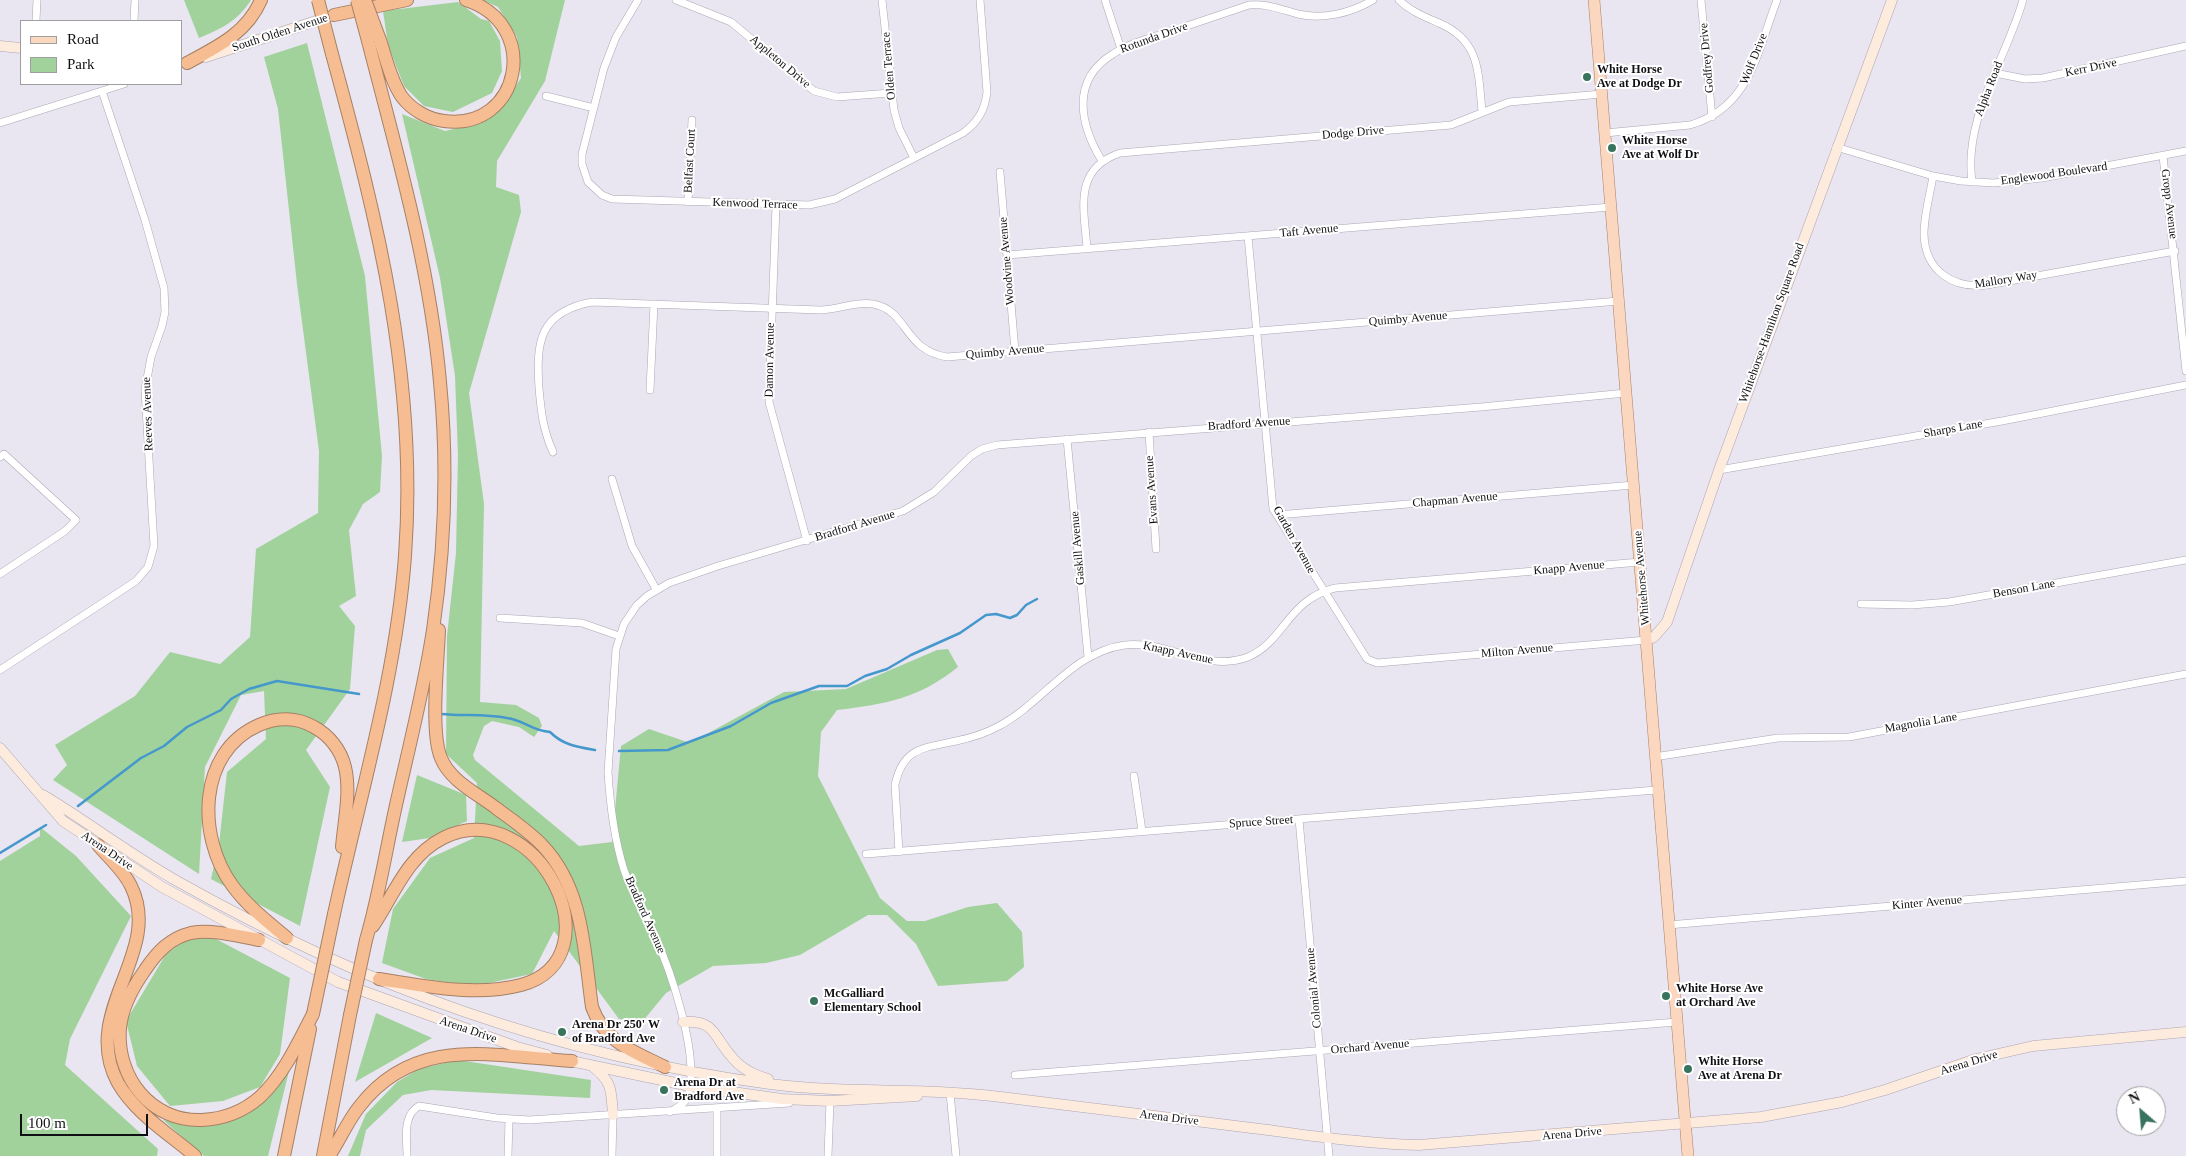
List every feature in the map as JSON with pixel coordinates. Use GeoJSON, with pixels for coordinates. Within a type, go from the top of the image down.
{"type":"FeatureCollection","features":[{"type":"Feature","properties":{"kind":"highway"},"geometry":{"type":"LineString","coordinates":[[183,64],[225,43],[250,20],[261,0]]}},
{"type":"Feature","properties":{"kind":"highway"},"geometry":{"type":"LineString","coordinates":[[284,1156],[334,914],[388,674],[397,624],[405,556],[408,472],[404,387],[394,311],[360,159],[318,0]]}},
{"type":"Feature","properties":{"kind":"highway"},"geometry":{"type":"LineString","coordinates":[[357,0],[396,86],[406,100],[418,112],[433,119],[450,122],[462,121],[482,114],[492,108],[507,90],[514,69],[514,58],[508,34],[502,24],[481,6],[466,0]]}},
{"type":"Feature","properties":{"kind":"highway"},"geometry":{"type":"LineString","coordinates":[[365,0],[422,262],[433,322],[440,383],[444,436],[436,739],[442,761],[455,778],[533,836],[553,858],[563,873],[576,905],[592,1007],[596,1017],[610,1037],[665,1067]]}},
{"type":"Feature","properties":{"kind":"highway"},"geometry":{"type":"LineString","coordinates":[[334,15],[407,0]]}},
{"type":"Feature","properties":{"kind":"highway"},"geometry":{"type":"LineString","coordinates":[[323,1156],[350,1015],[424,682],[433,629],[442,543]]}},
{"type":"Feature","properties":{"kind":"highway"},"geometry":{"type":"LineString","coordinates":[[287,938],[245,901],[232,885],[217,858],[209,826],[210,794],[217,766],[232,744],[254,728],[276,720],[299,721],[319,730],[332,741],[341,756],[347,779],[340,887]]}},
{"type":"Feature","properties":{"kind":"highway"},"geometry":{"type":"LineString","coordinates":[[367,937],[404,872],[416,858],[442,838],[468,831],[493,832],[505,835],[521,844],[549,875],[563,905],[566,925],[565,936],[557,957],[542,974],[523,984],[470,990],[378,979]]}},
{"type":"Feature","properties":{"kind":"highway"},"geometry":{"type":"LineString","coordinates":[[98,845],[128,881],[136,899],[139,912],[137,940],[110,1016],[107,1044],[112,1070],[126,1095],[135,1106],[195,1156]]}},
{"type":"Feature","properties":{"kind":"highway"},"geometry":{"type":"LineString","coordinates":[[259,940],[226,934],[193,933],[171,941],[155,956],[128,999],[120,1028],[122,1058],[130,1080],[137,1091],[156,1108],[181,1119],[209,1120],[237,1112],[259,1098],[278,1076],[313,1014]]}},
{"type":"Feature","properties":{"kind":"highway"},"geometry":{"type":"LineString","coordinates":[[329,1156],[359,1107],[374,1091],[398,1071],[423,1059],[463,1054],[572,1061]]}},
{"type":"Feature","properties":{"kind":"main road","name":"South Olden Avenue"},"geometry":{"type":"LineString","coordinates":[[183,64],[378,0]]}},
{"type":"Feature","properties":{"kind":"main road","name":"Whitehorse Avenue"},"geometry":{"type":"LineString","coordinates":[[1594,0],[1647,640],[1656,790],[1678,1022],[1688,1156]]}},
{"type":"Feature","properties":{"kind":"main road","name":"Whitehorse-Hamilton Square Road"},"geometry":{"type":"LineString","coordinates":[[1647,640],[1654,637],[1667,622],[1719,470],[1836,147],[1892,0]]}},
{"type":"Feature","properties":{"kind":"main road"},"geometry":{"type":"LineString","coordinates":[[0,46],[20,48]]}},
{"type":"Feature","properties":{"kind":"main road","name":"Arena Drive"},"geometry":{"type":"LineString","coordinates":[[0,748],[63,821],[162,887],[338,982],[517,1047],[572,1061],[690,1086],[773,1098],[814,1101],[950,1093]]}},
{"type":"Feature","properties":{"kind":"main road","name":"Arena Drive"},"geometry":{"type":"LineString","coordinates":[[42,795],[176,880],[287,938],[431,1001],[509,1028],[576,1048],[665,1067],[790,1086],[996,1096],[1328,1138],[1389,1145],[1419,1145],[1685,1125],[1761,1117],[1842,1102],[1885,1090],[1976,1059],[2033,1046],[2186,1032]]}},
{"type":"Feature","properties":{"kind":"main road"},"geometry":{"type":"LineString","coordinates":[[683,1022],[699,1022],[712,1028],[725,1050],[743,1067],[765,1078],[790,1086]]}},
{"type":"Feature","properties":{"kind":"main road"},"geometry":{"type":"LineString","coordinates":[[590,1064],[603,1074],[610,1084],[613,1115]]}},
{"type":"Feature","properties":{"kind":"street"},"geometry":{"type":"LineString","coordinates":[[36,20],[37,0]]}},
{"type":"Feature","properties":{"kind":"street"},"geometry":{"type":"LineString","coordinates":[[134,20],[135,0]]}},
{"type":"Feature","properties":{"kind":"street","name":"Kenwood Terrace"},"geometry":{"type":"LineString","coordinates":[[638,0],[612,46],[594,108],[582,154],[582,164],[588,182],[594,189],[612,199],[776,205],[823,204],[963,133],[971,127],[983,112],[987,92],[980,0]]}},
{"type":"Feature","properties":{"kind":"street","name":"Appleton Drive"},"geometry":{"type":"LineString","coordinates":[[676,0],[730,22],[814,91],[837,97],[890,94]]}},
{"type":"Feature","properties":{"kind":"street","name":"Olden Terrace"},"geometry":{"type":"LineString","coordinates":[[882,0],[890,94],[899,128],[914,158]]}},
{"type":"Feature","properties":{"kind":"street"},"geometry":{"type":"LineString","coordinates":[[1104,0],[1121,49]]}},
{"type":"Feature","properties":{"kind":"street","name":"Rotunda Drive"},"geometry":{"type":"LineString","coordinates":[[1102,161],[1087,132],[1082,108],[1083,98],[1091,76],[1099,65],[1121,49],[1248,2],[1318,16],[1348,12],[1373,0]]}},
{"type":"Feature","properties":{"kind":"street"},"geometry":{"type":"LineString","coordinates":[[1399,0],[1412,10],[1455,32],[1471,49],[1479,73],[1482,111]]}},
{"type":"Feature","properties":{"kind":"street","name":"Godfrey Drive"},"geometry":{"type":"LineString","coordinates":[[1701,0],[1712,117]]}},
{"type":"Feature","properties":{"kind":"street","name":"Wolf Drive"},"geometry":{"type":"LineString","coordinates":[[1605,133],[1690,125],[1712,117],[1732,102],[1747,81],[1777,0]]}},
{"type":"Feature","properties":{"kind":"street","name":"Alpha Road"},"geometry":{"type":"LineString","coordinates":[[1972,182],[1970,161],[1975,127],[2022,0]]}},
{"type":"Feature","properties":{"kind":"street","name":"Kerr Drive"},"geometry":{"type":"LineString","coordinates":[[1995,73],[2025,79],[2043,78],[2186,46]]}},
{"type":"Feature","properties":{"kind":"street"},"geometry":{"type":"LineString","coordinates":[[0,123],[102,91],[110,86]]}},
{"type":"Feature","properties":{"kind":"street","name":"Reeves Avenue"},"geometry":{"type":"LineString","coordinates":[[0,670],[136,581],[143,575],[152,557],[154,536],[145,390],[151,356],[165,312],[164,288],[145,220],[102,91]]}},
{"type":"Feature","properties":{"kind":"street","name":"Dodge Drive"},"geometry":{"type":"LineString","coordinates":[[1102,161],[1126,152],[1451,125],[1463,122],[1482,111],[1509,102],[1602,94]]}},
{"type":"Feature","properties":{"kind":"street"},"geometry":{"type":"LineString","coordinates":[[546,96],[594,108]]}},
{"type":"Feature","properties":{"kind":"street","name":"Belfast Court"},"geometry":{"type":"LineString","coordinates":[[688,202],[692,120]]}},
{"type":"Feature","properties":{"kind":"street","name":"Englewood Boulevard"},"geometry":{"type":"LineString","coordinates":[[1836,147],[1933,176],[1972,182],[2016,182],[2186,151]]}},
{"type":"Feature","properties":{"kind":"street","name":"Gropp Avenue"},"geometry":{"type":"LineString","coordinates":[[2163,156],[2186,371]]}},
{"type":"Feature","properties":{"kind":"street"},"geometry":{"type":"LineString","coordinates":[[1087,248],[1084,192],[1090,175],[1102,161]]}},
{"type":"Feature","properties":{"kind":"street","name":"Woodvine Avenue"},"geometry":{"type":"LineString","coordinates":[[1000,172],[1015,351]]}},
{"type":"Feature","properties":{"kind":"street","name":"Mallory Way"},"geometry":{"type":"LineString","coordinates":[[1933,176],[1924,232],[1925,247],[1936,268],[1953,282],[1963,285],[1988,285],[2174,250]]}},
{"type":"Feature","properties":{"kind":"street","name":"Damon Avenue"},"geometry":{"type":"LineString","coordinates":[[776,205],[769,402],[806,541]]}},
{"type":"Feature","properties":{"kind":"street","name":"Taft Avenue"},"geometry":{"type":"LineString","coordinates":[[1007,255],[1611,207]]}},
{"type":"Feature","properties":{"kind":"street","name":"Garden Avenue"},"geometry":{"type":"LineString","coordinates":[[1248,236],[1273,509],[1367,659],[1376,662],[1388,662]]}},
{"type":"Feature","properties":{"kind":"street","name":"Quimby Avenue"},"geometry":{"type":"LineString","coordinates":[[553,452],[541,421],[537,361],[538,347],[547,328],[564,311],[592,302],[822,310],[872,304],[889,310],[919,346],[937,355],[947,357],[1619,301]]}},
{"type":"Feature","properties":{"kind":"street"},"geometry":{"type":"LineString","coordinates":[[650,390],[654,304]]}},
{"type":"Feature","properties":{"kind":"street","name":"Sharps Lane"},"geometry":{"type":"LineString","coordinates":[[1719,470],[2002,421],[2186,385]]}},
{"type":"Feature","properties":{"kind":"street","name":"Bradford Avenue"},"geometry":{"type":"LineString","coordinates":[[670,1112],[680,1107],[686,1099],[692,1071],[683,1022],[664,956],[634,895],[624,869],[611,814],[608,772],[616,649],[619,636],[624,624],[637,605],[656,589],[718,566],[903,511],[934,492],[971,456],[982,449],[997,445],[1626,393]]}},
{"type":"Feature","properties":{"kind":"street","name":"Evans Avenue"},"geometry":{"type":"LineString","coordinates":[[1148,432],[1156,548]]}},
{"type":"Feature","properties":{"kind":"street","name":"Gaskill Avenue"},"geometry":{"type":"LineString","coordinates":[[1067,439],[1088,657]]}},
{"type":"Feature","properties":{"kind":"street"},"geometry":{"type":"LineString","coordinates":[[0,574],[65,531],[76,520],[2,455]]}},
{"type":"Feature","properties":{"kind":"street"},"geometry":{"type":"LineString","coordinates":[[612,479],[632,546],[656,589]]}},
{"type":"Feature","properties":{"kind":"street","name":"Chapman Avenue"},"geometry":{"type":"LineString","coordinates":[[1277,516],[1634,484]]}},
{"type":"Feature","properties":{"kind":"street","name":"Benson Lane"},"geometry":{"type":"LineString","coordinates":[[1861,604],[1922,605],[1948,602],[2186,560]]}},
{"type":"Feature","properties":{"kind":"street","name":"Knapp Avenue"},"geometry":{"type":"LineString","coordinates":[[900,852],[895,785],[902,764],[908,757],[922,747],[971,738],[1000,726],[1088,657],[1113,647],[1141,644],[1157,646],[1212,661],[1237,660],[1249,656],[1269,643],[1296,609],[1323,591],[1336,588],[1640,562]]}},
{"type":"Feature","properties":{"kind":"street"},"geometry":{"type":"LineString","coordinates":[[500,618],[582,623],[619,636]]}},
{"type":"Feature","properties":{"kind":"street","name":"Milton Avenue"},"geometry":{"type":"LineString","coordinates":[[1388,662],[1647,640]]}},
{"type":"Feature","properties":{"kind":"street","name":"Magnolia Lane"},"geometry":{"type":"LineString","coordinates":[[1654,757],[1778,738],[1849,736],[2186,674]]}},
{"type":"Feature","properties":{"kind":"street"},"geometry":{"type":"LineString","coordinates":[[1134,776],[1142,831]]}},
{"type":"Feature","properties":{"kind":"street","name":"Spruce Street"},"geometry":{"type":"LineString","coordinates":[[866,854],[1656,790]]}},
{"type":"Feature","properties":{"kind":"street","name":"Colonial Avenue"},"geometry":{"type":"LineString","coordinates":[[1299,819],[1329,1156]]}},
{"type":"Feature","properties":{"kind":"street","name":"Kinter Avenue"},"geometry":{"type":"LineString","coordinates":[[1668,925],[2186,881]]}},
{"type":"Feature","properties":{"kind":"street","name":"Orchard Avenue"},"geometry":{"type":"LineString","coordinates":[[1015,1075],[1062,1075],[1320,1051],[1678,1022]]}},
{"type":"Feature","properties":{"kind":"street"},"geometry":{"type":"LineString","coordinates":[[950,1093],[956,1156]]}},
{"type":"Feature","properties":{"kind":"street"},"geometry":{"type":"LineString","coordinates":[[407,1156],[408,1118],[414,1109],[419,1106],[509,1119],[670,1112],[814,1101]]}},
{"type":"Feature","properties":{"kind":"street"},"geometry":{"type":"LineString","coordinates":[[828,1156],[830,1101]]}},
{"type":"Feature","properties":{"kind":"street"},"geometry":{"type":"LineString","coordinates":[[717,1156],[718,1109]]}},
{"type":"Feature","properties":{"kind":"street"},"geometry":{"type":"LineString","coordinates":[[612,1156],[613,1115]]}},
{"type":"Feature","properties":{"kind":"street"},"geometry":{"type":"LineString","coordinates":[[508,1156],[509,1119]]}},
{"type":"Feature","properties":{"kind":"green space"},"geometry":{"type":"Polygon","coordinates":[[[184,0],[251,0],[246,8],[234,19],[199,38],[184,0]]]}},
{"type":"Feature","properties":{"kind":"green space"},"geometry":{"type":"Polygon","coordinates":[[[483,0],[565,0],[545,81],[497,161],[496,187],[519,195],[521,212],[469,393],[484,504],[480,702],[516,705],[539,718],[542,726],[534,737],[519,727],[492,721],[484,726],[473,755],[475,760],[579,846],[612,842],[621,746],[649,729],[690,743],[784,692],[846,689],[937,650],[948,649],[958,667],[929,686],[915,693],[886,702],[837,710],[821,732],[818,776],[880,898],[907,921],[925,921],[968,907],[997,903],[1022,932],[1024,967],[1007,981],[938,986],[916,944],[887,915],[868,915],[800,955],[766,963],[713,966],[666,993],[642,1022],[619,1019],[554,931],[532,974],[474,986],[426,979],[382,963],[393,909],[430,858],[474,838],[477,783],[446,754],[447,636],[456,553],[458,455],[455,376],[440,278],[402,114],[445,131],[478,123],[507,100],[521,78],[517,37],[498,7],[483,0]]]}},
{"type":"Feature","properties":{"kind":"green space"},"geometry":{"type":"Polygon","coordinates":[[[458,2],[481,19],[489,21],[500,41],[502,71],[492,93],[453,112],[424,106],[404,86],[388,45],[383,11],[458,2]]]}},
{"type":"Feature","properties":{"kind":"green space"},"geometry":{"type":"Polygon","coordinates":[[[307,43],[365,276],[382,456],[380,492],[363,504],[349,530],[356,596],[339,606],[355,626],[350,689],[306,750],[330,787],[300,926],[211,879],[219,844],[227,772],[266,739],[264,691],[241,695],[205,767],[199,874],[53,780],[67,765],[55,745],[135,696],[170,652],[220,664],[250,637],[256,549],[318,513],[319,451],[297,284],[278,109],[264,57],[307,43]]]}},
{"type":"Feature","properties":{"kind":"green space"},"geometry":{"type":"Polygon","coordinates":[[[417,775],[466,795],[467,821],[430,838],[402,842],[417,775]]]}},
{"type":"Feature","properties":{"kind":"green space"},"geometry":{"type":"Polygon","coordinates":[[[40,827],[76,856],[131,916],[70,1039],[65,1065],[158,1149],[157,1156],[0,1156],[0,861],[40,836],[40,827]]]}},
{"type":"Feature","properties":{"kind":"green space"},"geometry":{"type":"Polygon","coordinates":[[[199,930],[290,978],[280,1054],[260,1087],[223,1101],[170,1106],[137,1066],[126,1021],[166,954],[199,930]]]}},
{"type":"Feature","properties":{"kind":"green space"},"geometry":{"type":"Polygon","coordinates":[[[376,1013],[432,1038],[355,1082],[376,1013]]]}},
{"type":"Feature","properties":{"kind":"green space"},"geometry":{"type":"Polygon","coordinates":[[[458,1060],[591,1080],[590,1098],[431,1090],[403,1095],[366,1130],[360,1156],[348,1156],[366,1114],[397,1082],[419,1069],[458,1060]]]}},
{"type":"Feature","properties":{"kind":"green space"},"geometry":{"type":"Polygon","coordinates":[[[290,1067],[268,1156],[204,1156],[163,1120],[203,1127],[237,1119],[268,1099],[290,1067]]]}},
{"type":"Feature","properties":{"kind":"waterway"},"geometry":{"type":"LineString","coordinates":[[619,751],[668,750],[731,726],[771,703],[819,686],[847,686],[865,676],[887,669],[911,655],[960,633],[986,615],[996,614],[1010,618],[1017,615],[1026,605],[1037,599]]}},
{"type":"Feature","properties":{"kind":"waterway"},"geometry":{"type":"LineString","coordinates":[[78,806],[141,758],[164,746],[187,727],[221,710],[231,699],[249,689],[277,681],[359,694]]}},
{"type":"Feature","properties":{"kind":"waterway"},"geometry":{"type":"LineString","coordinates":[[441,714],[513,719],[538,730],[550,732],[560,740],[571,745],[595,750]]}},
{"type":"Feature","properties":{"kind":"waterway"},"geometry":{"type":"LineString","coordinates":[[0,853],[46,825]]}},
{"type":"Feature","properties":{"kind":"place","name":"White Horse Ave at Dodge Dr"},"geometry":{"type":"Point","coordinates":[1587,77]}},
{"type":"Feature","properties":{"kind":"place","name":"White Horse Ave at Wolf Dr"},"geometry":{"type":"Point","coordinates":[1612,148]}},
{"type":"Feature","properties":{"kind":"place","name":"White Horse Ave at Orchard Ave"},"geometry":{"type":"Point","coordinates":[1666,996]}},
{"type":"Feature","properties":{"kind":"place","name":"McGalliard Elementary School"},"geometry":{"type":"Point","coordinates":[814,1001]}},
{"type":"Feature","properties":{"kind":"place","name":"Arena Dr 250' W of Bradford Ave"},"geometry":{"type":"Point","coordinates":[562,1032]}},
{"type":"Feature","properties":{"kind":"place","name":"White Horse Ave at Arena Dr"},"geometry":{"type":"Point","coordinates":[1688,1069]}},
{"type":"Feature","properties":{"kind":"place","name":"Arena Dr at Bradford Ave"},"geometry":{"type":"Point","coordinates":[664,1090]}}]}
